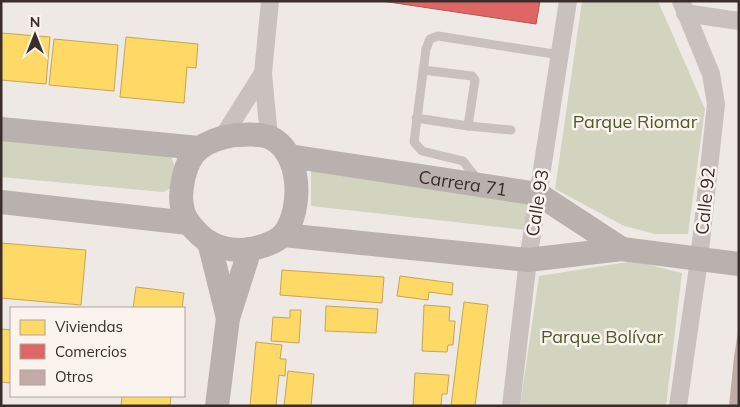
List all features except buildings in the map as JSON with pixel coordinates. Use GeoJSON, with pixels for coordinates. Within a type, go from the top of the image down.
{"type":"FeatureCollection","features":[{"type":"Feature","properties":{"kind":"street"},"geometry":{"type":"LineString","coordinates":[[269,137],[263,72],[270,1]]}},
{"type":"Feature","properties":{"kind":"street","name":"Calle 93"},"geometry":{"type":"LineString","coordinates":[[511,406],[528,260],[568,1]]}},
{"type":"Feature","properties":{"kind":"street"},"geometry":{"type":"LineString","coordinates":[[683,7],[739,21]]}},
{"type":"Feature","properties":{"kind":"street","name":"Calle 92"},"geometry":{"type":"LineString","coordinates":[[678,406],[699,260],[716,104],[711,74],[683,7]]}},
{"type":"Feature","properties":{"kind":"street"},"geometry":{"type":"LineString","coordinates":[[222,138],[263,72]]}},
{"type":"Feature","properties":{"kind":"street"},"geometry":{"type":"LineString","coordinates":[[1,129],[199,148]]}},
{"type":"Feature","properties":{"kind":"street"},"geometry":{"type":"LineString","coordinates":[[235,135],[269,137],[289,156],[295,174],[297,195],[295,216],[283,235],[269,243],[250,249],[222,249],[209,242],[188,222],[182,210],[184,173],[190,159],[199,148],[222,138],[235,135]]}},
{"type":"Feature","properties":{"kind":"street","name":"Carrera 71"},"geometry":{"type":"LineString","coordinates":[[289,156],[538,194],[622,249]]}},
{"type":"Feature","properties":{"kind":"street"},"geometry":{"type":"LineString","coordinates":[[1,202],[188,222]]}},
{"type":"Feature","properties":{"kind":"street","name":"Carrera 71"},"geometry":{"type":"LineString","coordinates":[[283,235],[528,260],[622,249],[739,264]]}},
{"type":"Feature","properties":{"kind":"street"},"geometry":{"type":"LineString","coordinates":[[209,242],[228,318]]}},
{"type":"Feature","properties":{"kind":"street"},"geometry":{"type":"LineString","coordinates":[[217,406],[228,318],[250,249]]}},
{"type":"Feature","properties":{"kind":"lane"},"geometry":{"type":"LineString","coordinates":[[483,186],[463,161],[422,150],[414,142],[426,49],[430,39],[438,36],[560,55]]}},
{"type":"Feature","properties":{"kind":"lane"},"geometry":{"type":"LineString","coordinates":[[423,70],[472,76],[475,80],[468,126]]}},
{"type":"Feature","properties":{"kind":"lane"},"geometry":{"type":"LineString","coordinates":[[416,118],[511,130]]}},
{"type":"Feature","properties":{"kind":"green space","name":"Parque Riomar"},"geometry":{"type":"Polygon","coordinates":[[[582,1],[658,1],[705,109],[688,234],[655,234],[624,226],[555,189],[582,1]]]}},
{"type":"Feature","properties":{"kind":"green space"},"geometry":{"type":"Polygon","coordinates":[[[1,134],[171,156],[175,167],[171,188],[163,192],[1,177],[1,134]]]}},
{"type":"Feature","properties":{"kind":"green space"},"geometry":{"type":"Polygon","coordinates":[[[311,164],[530,199],[526,230],[311,206],[311,164]]]}},
{"type":"Feature","properties":{"kind":"green space","name":"Parque Bolívar"},"geometry":{"type":"Polygon","coordinates":[[[634,261],[682,273],[666,406],[520,406],[539,276],[634,261]]]}}]}
